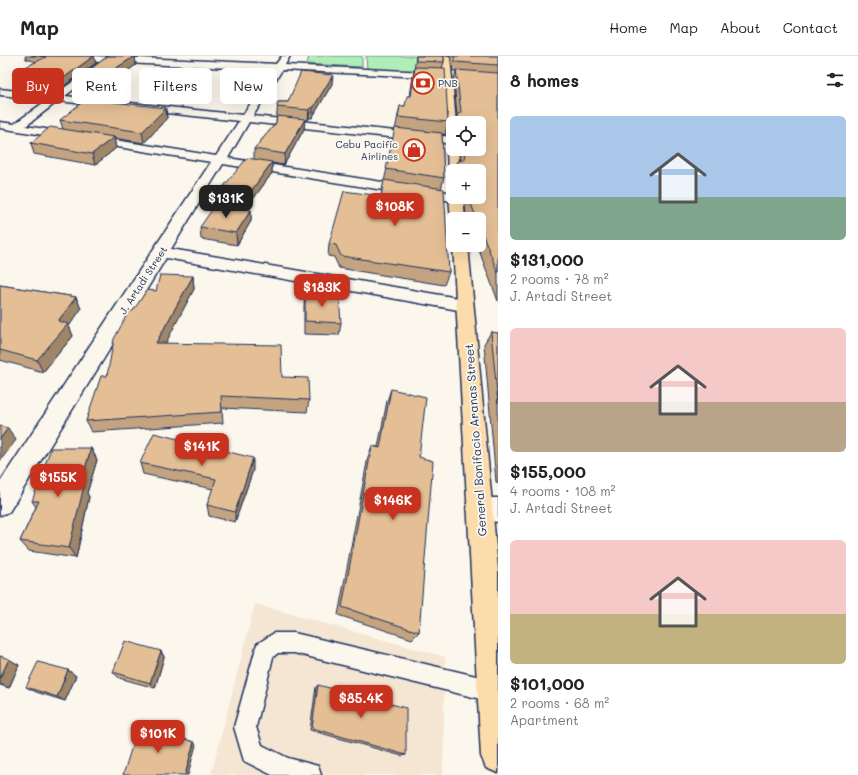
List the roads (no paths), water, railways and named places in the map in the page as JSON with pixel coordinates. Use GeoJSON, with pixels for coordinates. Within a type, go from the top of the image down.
{"type":"FeatureCollection","features":[{"type":"Feature","properties":{"kind":"main road"},"geometry":{"type":"LineString","coordinates":[[446,56],[450,116]]}},
{"type":"Feature","properties":{"kind":"main road","name":"General Bonifacio Aranas Street"},"geometry":{"type":"LineString","coordinates":[[460,252],[464,305],[489,509],[494,691],[498,756]]}},
{"type":"Feature","properties":{"kind":"street"},"geometry":{"type":"LineString","coordinates":[[36,56],[282,62],[447,75]]}},
{"type":"Feature","properties":{"kind":"street"},"geometry":{"type":"LineString","coordinates":[[64,92],[110,58]]}},
{"type":"Feature","properties":{"kind":"street","name":"J. Artadi Street"},"geometry":{"type":"LineString","coordinates":[[0,504],[282,62]]}},
{"type":"Feature","properties":{"kind":"street"},"geometry":{"type":"LineString","coordinates":[[0,92],[12,93]]}},
{"type":"Feature","properties":{"kind":"street"},"geometry":{"type":"LineString","coordinates":[[64,99],[246,120],[446,140]]}},
{"type":"Feature","properties":{"kind":"street"},"geometry":{"type":"LineString","coordinates":[[16,128],[48,104]]}},
{"type":"Feature","properties":{"kind":"street"},"geometry":{"type":"LineString","coordinates":[[0,125],[220,161],[446,195]]}},
{"type":"Feature","properties":{"kind":"street"},"geometry":{"type":"LineString","coordinates":[[161,252],[464,305]]}},
{"type":"Feature","properties":{"kind":"lane"},"geometry":{"type":"LineString","coordinates":[[309,775],[286,769],[252,753],[245,727],[264,651],[274,643],[294,643],[494,691]]}},
{"type":"Feature","properties":{"kind":"place","name":"PNB"},"geometry":{"type":"Point","coordinates":[423,83]}},
{"type":"Feature","properties":{"kind":"place","name":"Cebu Pacific Airlines"},"geometry":{"type":"Point","coordinates":[414,150]}}]}
